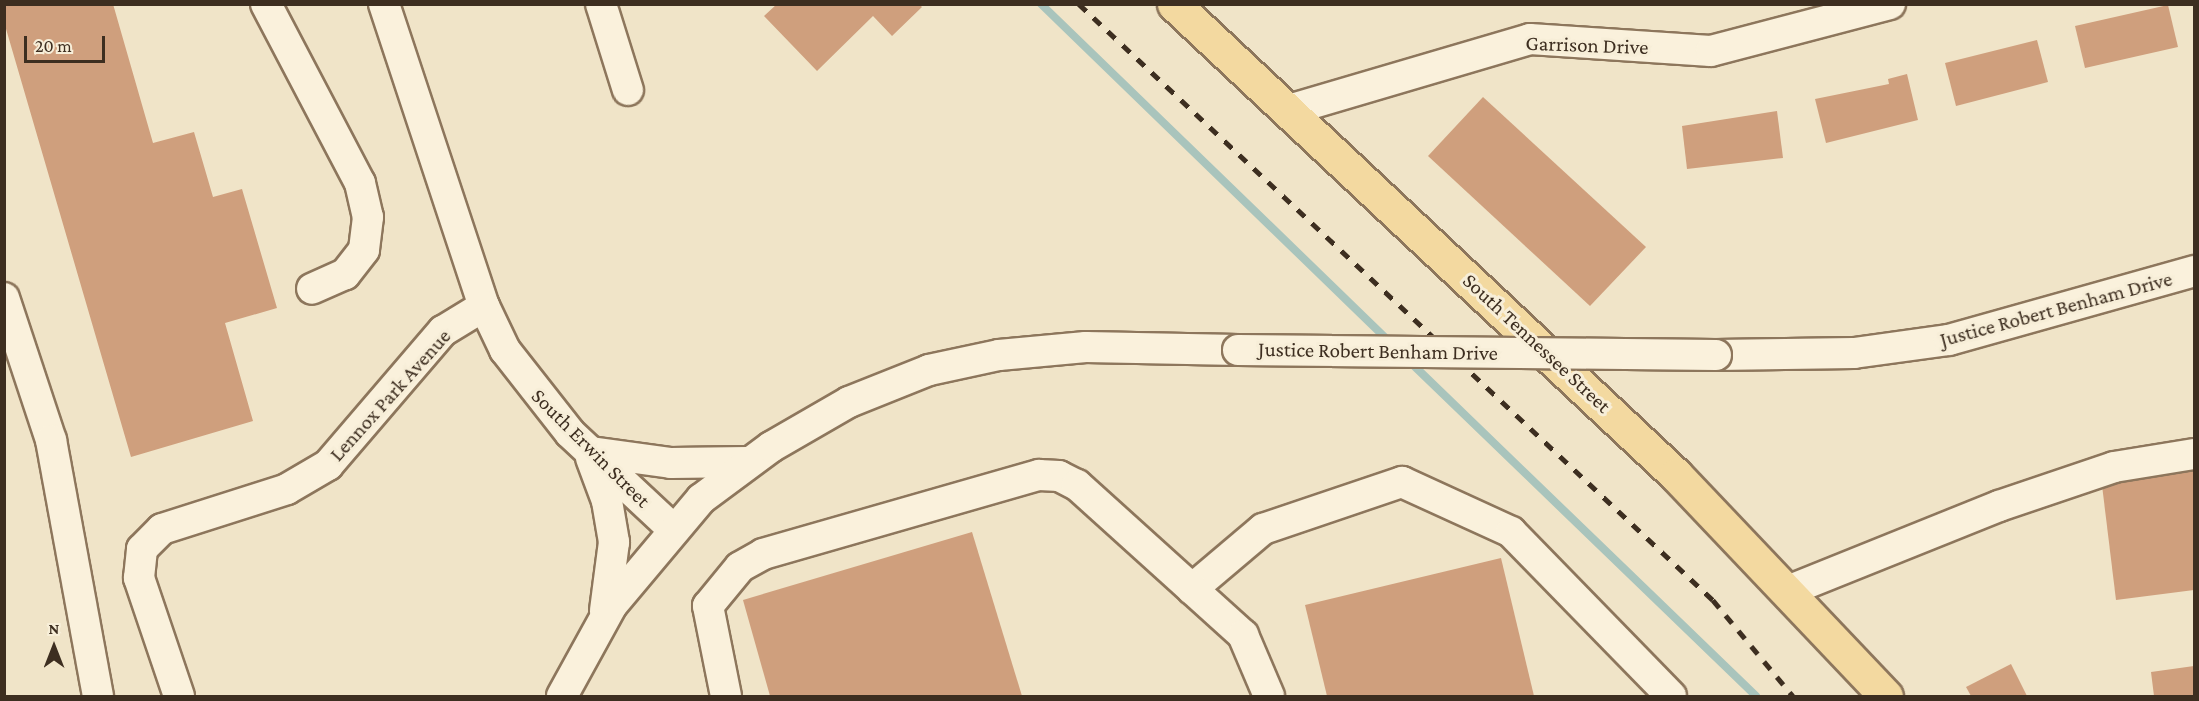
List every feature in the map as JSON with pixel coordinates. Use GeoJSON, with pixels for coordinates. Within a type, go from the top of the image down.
{"type":"FeatureCollection","features":[{"type":"Feature","properties":{"kind":"main road","name":"South Tennessee Street"},"geometry":{"type":"LineString","coordinates":[[1174,4],[1577,379],[1790,590],[1886,696]]}},
{"type":"Feature","properties":{"kind":"street"},"geometry":{"type":"LineString","coordinates":[[266,4],[360,183],[368,217],[364,250],[345,274],[312,289]]}},
{"type":"Feature","properties":{"kind":"street","name":"South Erwin Street"},"geometry":{"type":"LineString","coordinates":[[384,4],[484,306],[518,373],[589,450],[673,529]]}},
{"type":"Feature","properties":{"kind":"street"},"geometry":{"type":"LineString","coordinates":[[600,4],[628,90]]}},
{"type":"Feature","properties":{"kind":"street","name":"Garrison Drive"},"geometry":{"type":"LineString","coordinates":[[1289,110],[1530,39],[1711,51],[1890,4]]}},
{"type":"Feature","properties":{"kind":"street","name":"Justice Robert Benham Drive"},"geometry":{"type":"LineString","coordinates":[[673,529],[748,462],[849,402],[964,361],[1086,347],[1716,354],[1854,353],[1949,340],[2194,271]]}},
{"type":"Feature","properties":{"kind":"street"},"geometry":{"type":"LineString","coordinates":[[4,298],[51,440],[98,696]]}},
{"type":"Feature","properties":{"kind":"street","name":"Lennox Park Avenue"},"geometry":{"type":"LineString","coordinates":[[179,696],[139,578],[142,549],[162,529],[287,489],[328,465],[443,331],[484,306]]}},
{"type":"Feature","properties":{"kind":"street"},"geometry":{"type":"LineString","coordinates":[[589,450],[671,463],[748,462]]}},
{"type":"Feature","properties":{"kind":"street"},"geometry":{"type":"LineString","coordinates":[[589,450],[603,486],[614,542],[604,619]]}},
{"type":"Feature","properties":{"kind":"street"},"geometry":{"type":"LineString","coordinates":[[1790,590],[1999,506],[2114,467],[2194,454]]}},
{"type":"Feature","properties":{"kind":"street"},"geometry":{"type":"LineString","coordinates":[[726,696],[708,606],[740,567],[763,554],[1039,475],[1059,476],[1077,485],[1243,635],[1269,696]]}},
{"type":"Feature","properties":{"kind":"street"},"geometry":{"type":"LineString","coordinates":[[1192,589],[1263,529],[1402,482],[1511,532],[1671,696]]}},
{"type":"Feature","properties":{"kind":"street"},"geometry":{"type":"LineString","coordinates":[[562,696],[604,619],[673,529]]}},
{"type":"Feature","properties":{"kind":"building"},"geometry":{"type":"Polygon","coordinates":[[[4,4],[113,4],[153,143],[194,132],[213,197],[242,189],[277,308],[225,323],[253,421],[131,457],[4,22],[4,4]]]}},
{"type":"Feature","properties":{"kind":"building"},"geometry":{"type":"Polygon","coordinates":[[[777,4],[919,4],[922,7],[892,36],[873,16],[817,71],[764,16],[777,4]]]}},
{"type":"Feature","properties":{"kind":"building"},"geometry":{"type":"Polygon","coordinates":[[[2168,5],[2178,47],[2085,68],[2075,26],[2168,5]]]}},
{"type":"Feature","properties":{"kind":"building"},"geometry":{"type":"Polygon","coordinates":[[[2037,40],[2048,82],[1956,106],[1945,63],[2037,40]]]}},
{"type":"Feature","properties":{"kind":"building"},"geometry":{"type":"Polygon","coordinates":[[[1907,74],[1918,120],[1826,143],[1815,99],[1889,84],[1888,79],[1907,74]]]}},
{"type":"Feature","properties":{"kind":"building"},"geometry":{"type":"Polygon","coordinates":[[[1483,97],[1646,247],[1590,306],[1428,156],[1483,97]]]}},
{"type":"Feature","properties":{"kind":"building"},"geometry":{"type":"Polygon","coordinates":[[[1777,111],[1783,158],[1687,169],[1682,126],[1777,111]]]}},
{"type":"Feature","properties":{"kind":"building"},"geometry":{"type":"Polygon","coordinates":[[[2194,466],[2194,590],[2116,600],[2101,477],[2194,466]]]}},
{"type":"Feature","properties":{"kind":"building"},"geometry":{"type":"Polygon","coordinates":[[[972,532],[1022,696],[770,696],[743,600],[972,532]]]}},
{"type":"Feature","properties":{"kind":"building"},"geometry":{"type":"Polygon","coordinates":[[[1501,558],[1534,696],[1327,696],[1305,605],[1501,558]]]}},
{"type":"Feature","properties":{"kind":"building"},"geometry":{"type":"Polygon","coordinates":[[[2011,664],[2027,696],[1971,696],[1966,687],[2011,664]]]}},
{"type":"Feature","properties":{"kind":"building"},"geometry":{"type":"Polygon","coordinates":[[[2194,666],[2194,696],[2154,696],[2151,672],[2194,666]]]}},
{"type":"Feature","properties":{"kind":"waterway"},"geometry":{"type":"LineString","coordinates":[[1041,4],[1392,344]]}},
{"type":"Feature","properties":{"kind":"waterway"},"geometry":{"type":"LineString","coordinates":[[1408,360],[1756,696]]}},
{"type":"Feature","properties":{"kind":"railway"},"geometry":{"type":"LineString","coordinates":[[1079,4],[1713,600],[1793,696]]}}]}
